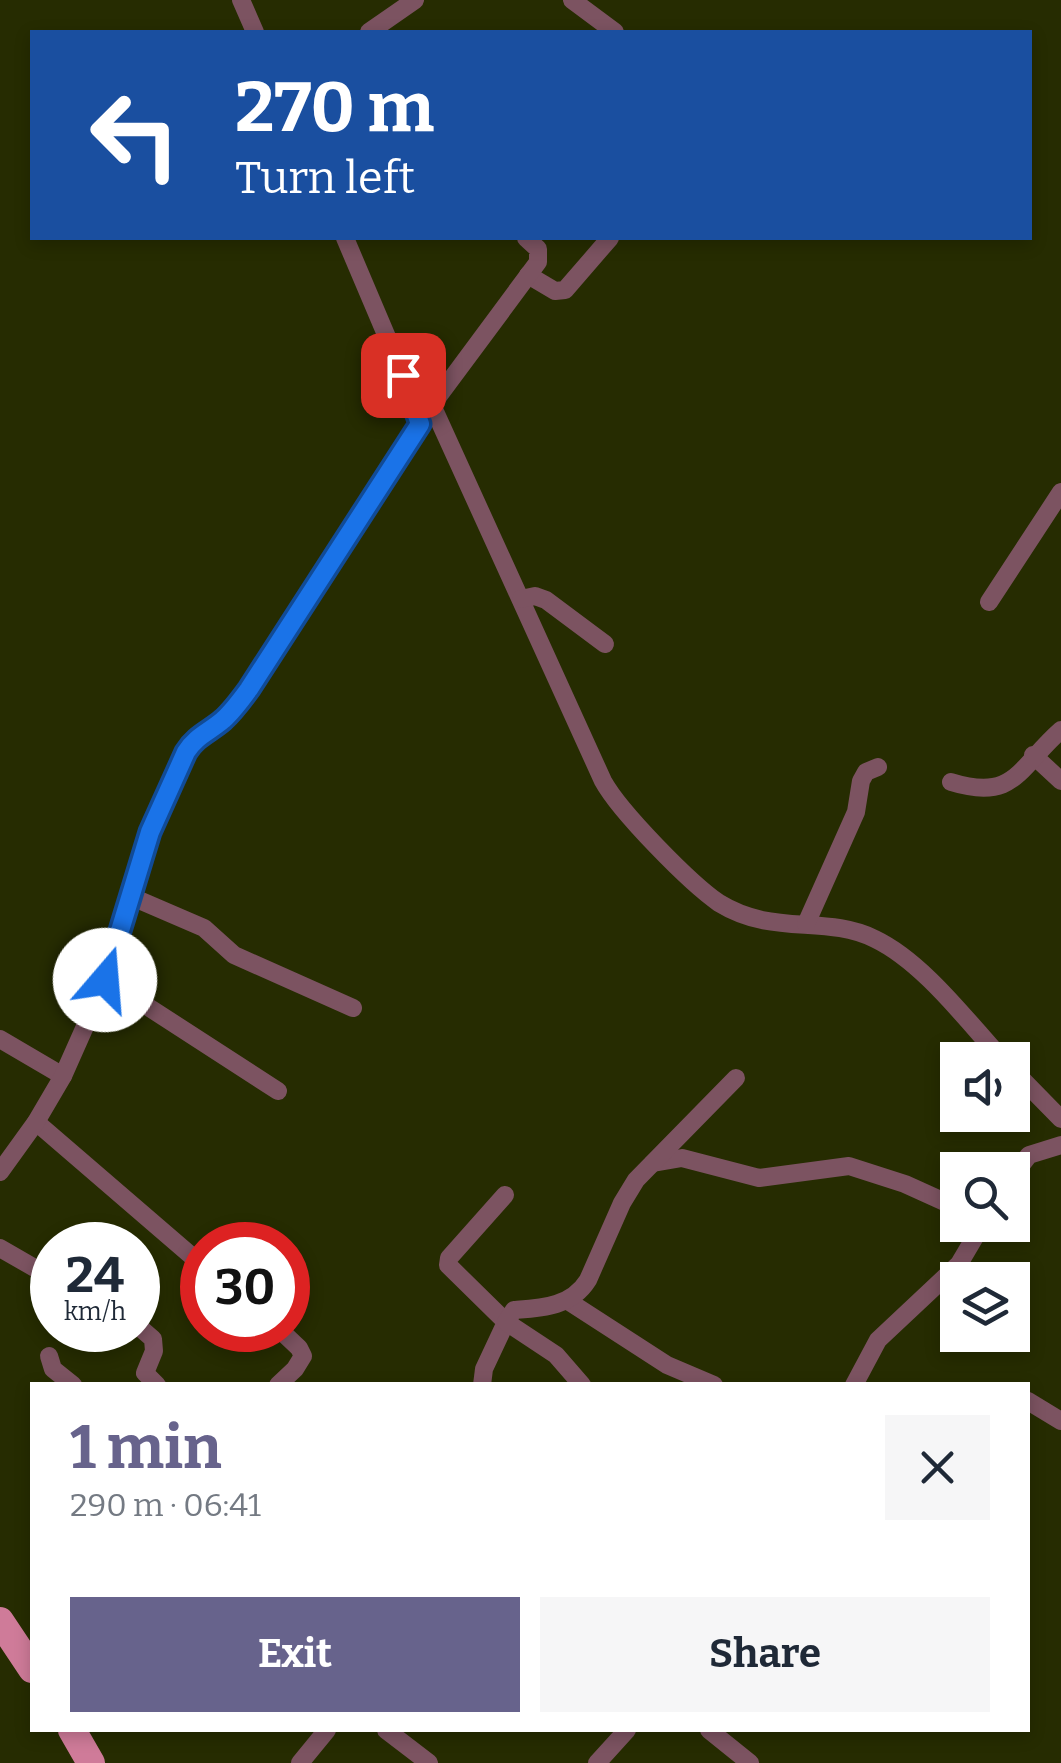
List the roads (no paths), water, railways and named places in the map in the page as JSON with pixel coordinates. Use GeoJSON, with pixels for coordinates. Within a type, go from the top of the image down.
{"type":"FeatureCollection","features":[{"type":"Feature","properties":{"kind":"main road"},"geometry":{"type":"LineString","coordinates":[[0,1621],[30,1665]]}},
{"type":"Feature","properties":{"kind":"main road"},"geometry":{"type":"LineString","coordinates":[[73,1732],[91,1763]]}},
{"type":"Feature","properties":{"kind":"street"},"geometry":{"type":"LineString","coordinates":[[241,0],[255,30]]}},
{"type":"Feature","properties":{"kind":"street"},"geometry":{"type":"LineString","coordinates":[[373,30],[414,0]]}},
{"type":"Feature","properties":{"kind":"street"},"geometry":{"type":"LineString","coordinates":[[572,0],[612,30]]}},
{"type":"Feature","properties":{"kind":"street"},"geometry":{"type":"LineString","coordinates":[[346,240],[415,403],[420,424]]}},
{"type":"Feature","properties":{"kind":"street"},"geometry":{"type":"LineString","coordinates":[[0,1172],[63,1076],[105,980],[150,832],[193,741],[220,723],[249,689],[432,405],[528,275],[540,255],[528,240]]}},
{"type":"Feature","properties":{"kind":"street"},"geometry":{"type":"LineString","coordinates":[[528,275],[549,289],[566,290],[608,240]]}},
{"type":"Feature","properties":{"kind":"street"},"geometry":{"type":"LineString","coordinates":[[432,405],[603,781],[623,810],[722,905],[762,920],[854,930],[881,942],[911,963],[987,1042]]}},
{"type":"Feature","properties":{"kind":"street"},"geometry":{"type":"LineString","coordinates":[[989,602],[1061,492]]}},
{"type":"Feature","properties":{"kind":"street"},"geometry":{"type":"LineString","coordinates":[[521,599],[535,596],[546,600],[605,644]]}},
{"type":"Feature","properties":{"kind":"street"},"geometry":{"type":"LineString","coordinates":[[951,782],[982,789],[999,788],[1061,730]]}},
{"type":"Feature","properties":{"kind":"street"},"geometry":{"type":"LineString","coordinates":[[1033,755],[1061,781]]}},
{"type":"Feature","properties":{"kind":"street"},"geometry":{"type":"LineString","coordinates":[[806,924],[856,812],[861,781],[866,772],[878,766]]}},
{"type":"Feature","properties":{"kind":"street"},"geometry":{"type":"LineString","coordinates":[[132,897],[204,928],[234,954],[353,1008]]}},
{"type":"Feature","properties":{"kind":"street"},"geometry":{"type":"LineString","coordinates":[[105,980],[278,1090]]}},
{"type":"Feature","properties":{"kind":"street"},"geometry":{"type":"LineString","coordinates":[[0,1039],[63,1076]]}},
{"type":"Feature","properties":{"kind":"street"},"geometry":{"type":"LineString","coordinates":[[482,1382],[484,1369],[514,1310],[568,1301],[585,1286],[636,1180],[736,1078]]}},
{"type":"Feature","properties":{"kind":"street"},"geometry":{"type":"LineString","coordinates":[[1030,1088],[1061,1120]]}},
{"type":"Feature","properties":{"kind":"street"},"geometry":{"type":"LineString","coordinates":[[36,1122],[180,1245]]}},
{"type":"Feature","properties":{"kind":"street"},"geometry":{"type":"LineString","coordinates":[[1030,1155],[1061,1145]]}},
{"type":"Feature","properties":{"kind":"street"},"geometry":{"type":"LineString","coordinates":[[652,1163],[682,1158],[759,1178],[849,1166],[940,1200]]}},
{"type":"Feature","properties":{"kind":"street"},"geometry":{"type":"LineString","coordinates":[[504,1195],[449,1258],[448,1265],[506,1322],[556,1355],[579,1382]]}},
{"type":"Feature","properties":{"kind":"street"},"geometry":{"type":"LineString","coordinates":[[856,1382],[878,1340],[959,1264],[972,1242]]}},
{"type":"Feature","properties":{"kind":"street"},"geometry":{"type":"LineString","coordinates":[[0,1248],[30,1265]]}},
{"type":"Feature","properties":{"kind":"street"},"geometry":{"type":"LineString","coordinates":[[568,1301],[666,1365],[707,1382]]}},
{"type":"Feature","properties":{"kind":"street"},"geometry":{"type":"LineString","coordinates":[[149,1382],[145,1373],[153,1352]]}},
{"type":"Feature","properties":{"kind":"street"},"geometry":{"type":"LineString","coordinates":[[281,1382],[295,1370],[300,1352]]}},
{"type":"Feature","properties":{"kind":"street"},"geometry":{"type":"LineString","coordinates":[[49,1356],[53,1369],[69,1382]]}},
{"type":"Feature","properties":{"kind":"street"},"geometry":{"type":"LineString","coordinates":[[1030,1402],[1061,1420]]}},
{"type":"Feature","properties":{"kind":"street"},"geometry":{"type":"LineString","coordinates":[[300,1763],[325,1732]]}},
{"type":"Feature","properties":{"kind":"street"},"geometry":{"type":"LineString","coordinates":[[389,1732],[429,1763]]}},
{"type":"Feature","properties":{"kind":"street"},"geometry":{"type":"LineString","coordinates":[[597,1763],[625,1732]]}},
{"type":"Feature","properties":{"kind":"street"},"geometry":{"type":"LineString","coordinates":[[711,1732],[750,1763]]}}]}
